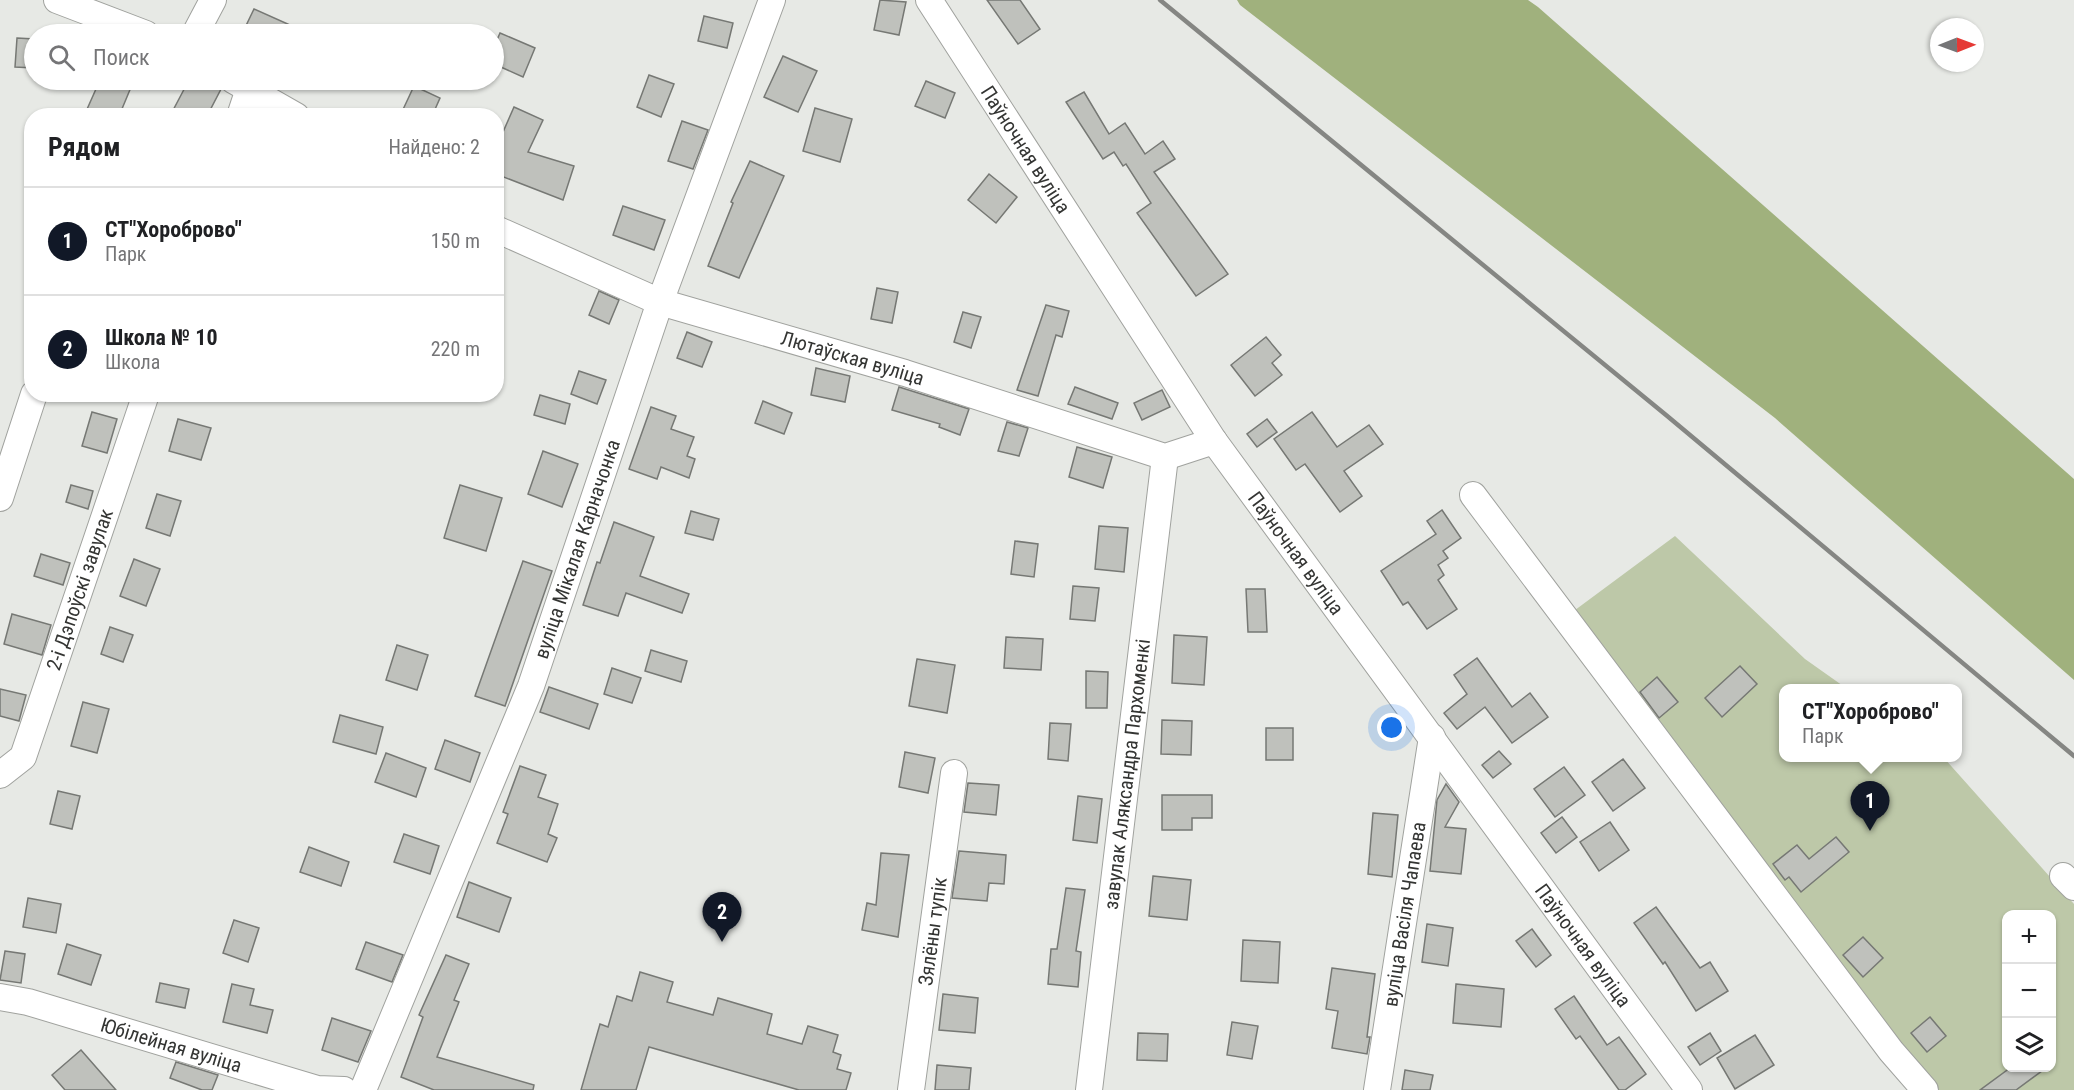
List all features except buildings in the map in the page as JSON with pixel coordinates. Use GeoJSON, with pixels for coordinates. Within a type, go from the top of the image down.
{"type":"FeatureCollection","features":[{"type":"Feature","properties":{"kind":"street"},"geometry":{"type":"LineString","coordinates":[[57,0],[120,24]]}},
{"type":"Feature","properties":{"kind":"street"},"geometry":{"type":"LineString","coordinates":[[200,24],[213,0]]}},
{"type":"Feature","properties":{"kind":"street","name":"вуліца Мікалая Карначонка"},"geometry":{"type":"LineString","coordinates":[[363,1090],[531,686],[660,302],[772,0]]}},
{"type":"Feature","properties":{"kind":"street","name":"Паўночная вуліца"},"geometry":{"type":"LineString","coordinates":[[929,0],[1214,441],[1689,1090]]}},
{"type":"Feature","properties":{"kind":"street"},"geometry":{"type":"LineString","coordinates":[[240,108],[241,90]]}},
{"type":"Feature","properties":{"kind":"street"},"geometry":{"type":"LineString","coordinates":[[251,90],[282,108]]}},
{"type":"Feature","properties":{"kind":"street","name":"Лютаўская вуліца"},"geometry":{"type":"LineString","coordinates":[[504,233],[660,302],[905,373],[1165,457]]}},
{"type":"Feature","properties":{"kind":"street"},"geometry":{"type":"LineString","coordinates":[[0,498],[31,402]]}},
{"type":"Feature","properties":{"kind":"street","name":"2-і Дэпоўскі завулак"},"geometry":{"type":"LineString","coordinates":[[0,775],[23,757],[143,402]]}},
{"type":"Feature","properties":{"kind":"street"},"geometry":{"type":"LineString","coordinates":[[1165,457],[1214,441]]}},
{"type":"Feature","properties":{"kind":"street","name":"завулак Аляксандра Пархоменкі"},"geometry":{"type":"LineString","coordinates":[[1089,1090],[1165,457]]}},
{"type":"Feature","properties":{"kind":"street"},"geometry":{"type":"LineString","coordinates":[[1473,495],[1891,1051],[1925,1090]]}},
{"type":"Feature","properties":{"kind":"street","name":"вуліца Васіля Чапаева"},"geometry":{"type":"LineString","coordinates":[[1377,1090],[1432,737]]}},
{"type":"Feature","properties":{"kind":"street","name":"Зялёны тупік"},"geometry":{"type":"LineString","coordinates":[[911,1090],[954,773]]}},
{"type":"Feature","properties":{"kind":"street","name":"Юбілейная вуліца"},"geometry":{"type":"LineString","coordinates":[[0,997],[28,1002],[317,1089],[344,1090]]}},
{"type":"Feature","properties":{"kind":"green space"},"geometry":{"type":"Polygon","coordinates":[[[1237,0],[1528,0],[1538,7],[2074,479],[2074,680],[1775,418],[1240,5],[1237,0]]]}},
{"type":"Feature","properties":{"kind":"green space"},"geometry":{"type":"Polygon","coordinates":[[[1675,536],[1805,659],[1840,684],[1779,684],[1779,762],[1948,762],[2074,904],[2074,1090],[1931,1090],[1567,616],[1675,536]]]}},
{"type":"Feature","properties":{"kind":"railway"},"geometry":{"type":"LineString","coordinates":[[1160,0],[1666,415],[2074,756]]}},
{"type":"Feature","properties":{"kind":"place","name":"СТ\"Хороброво\""},"geometry":{"type":"Point","coordinates":[1870,831]}},
{"type":"Feature","properties":{"kind":"place","name":"Школа № 10"},"geometry":{"type":"Point","coordinates":[722,942]}}]}
